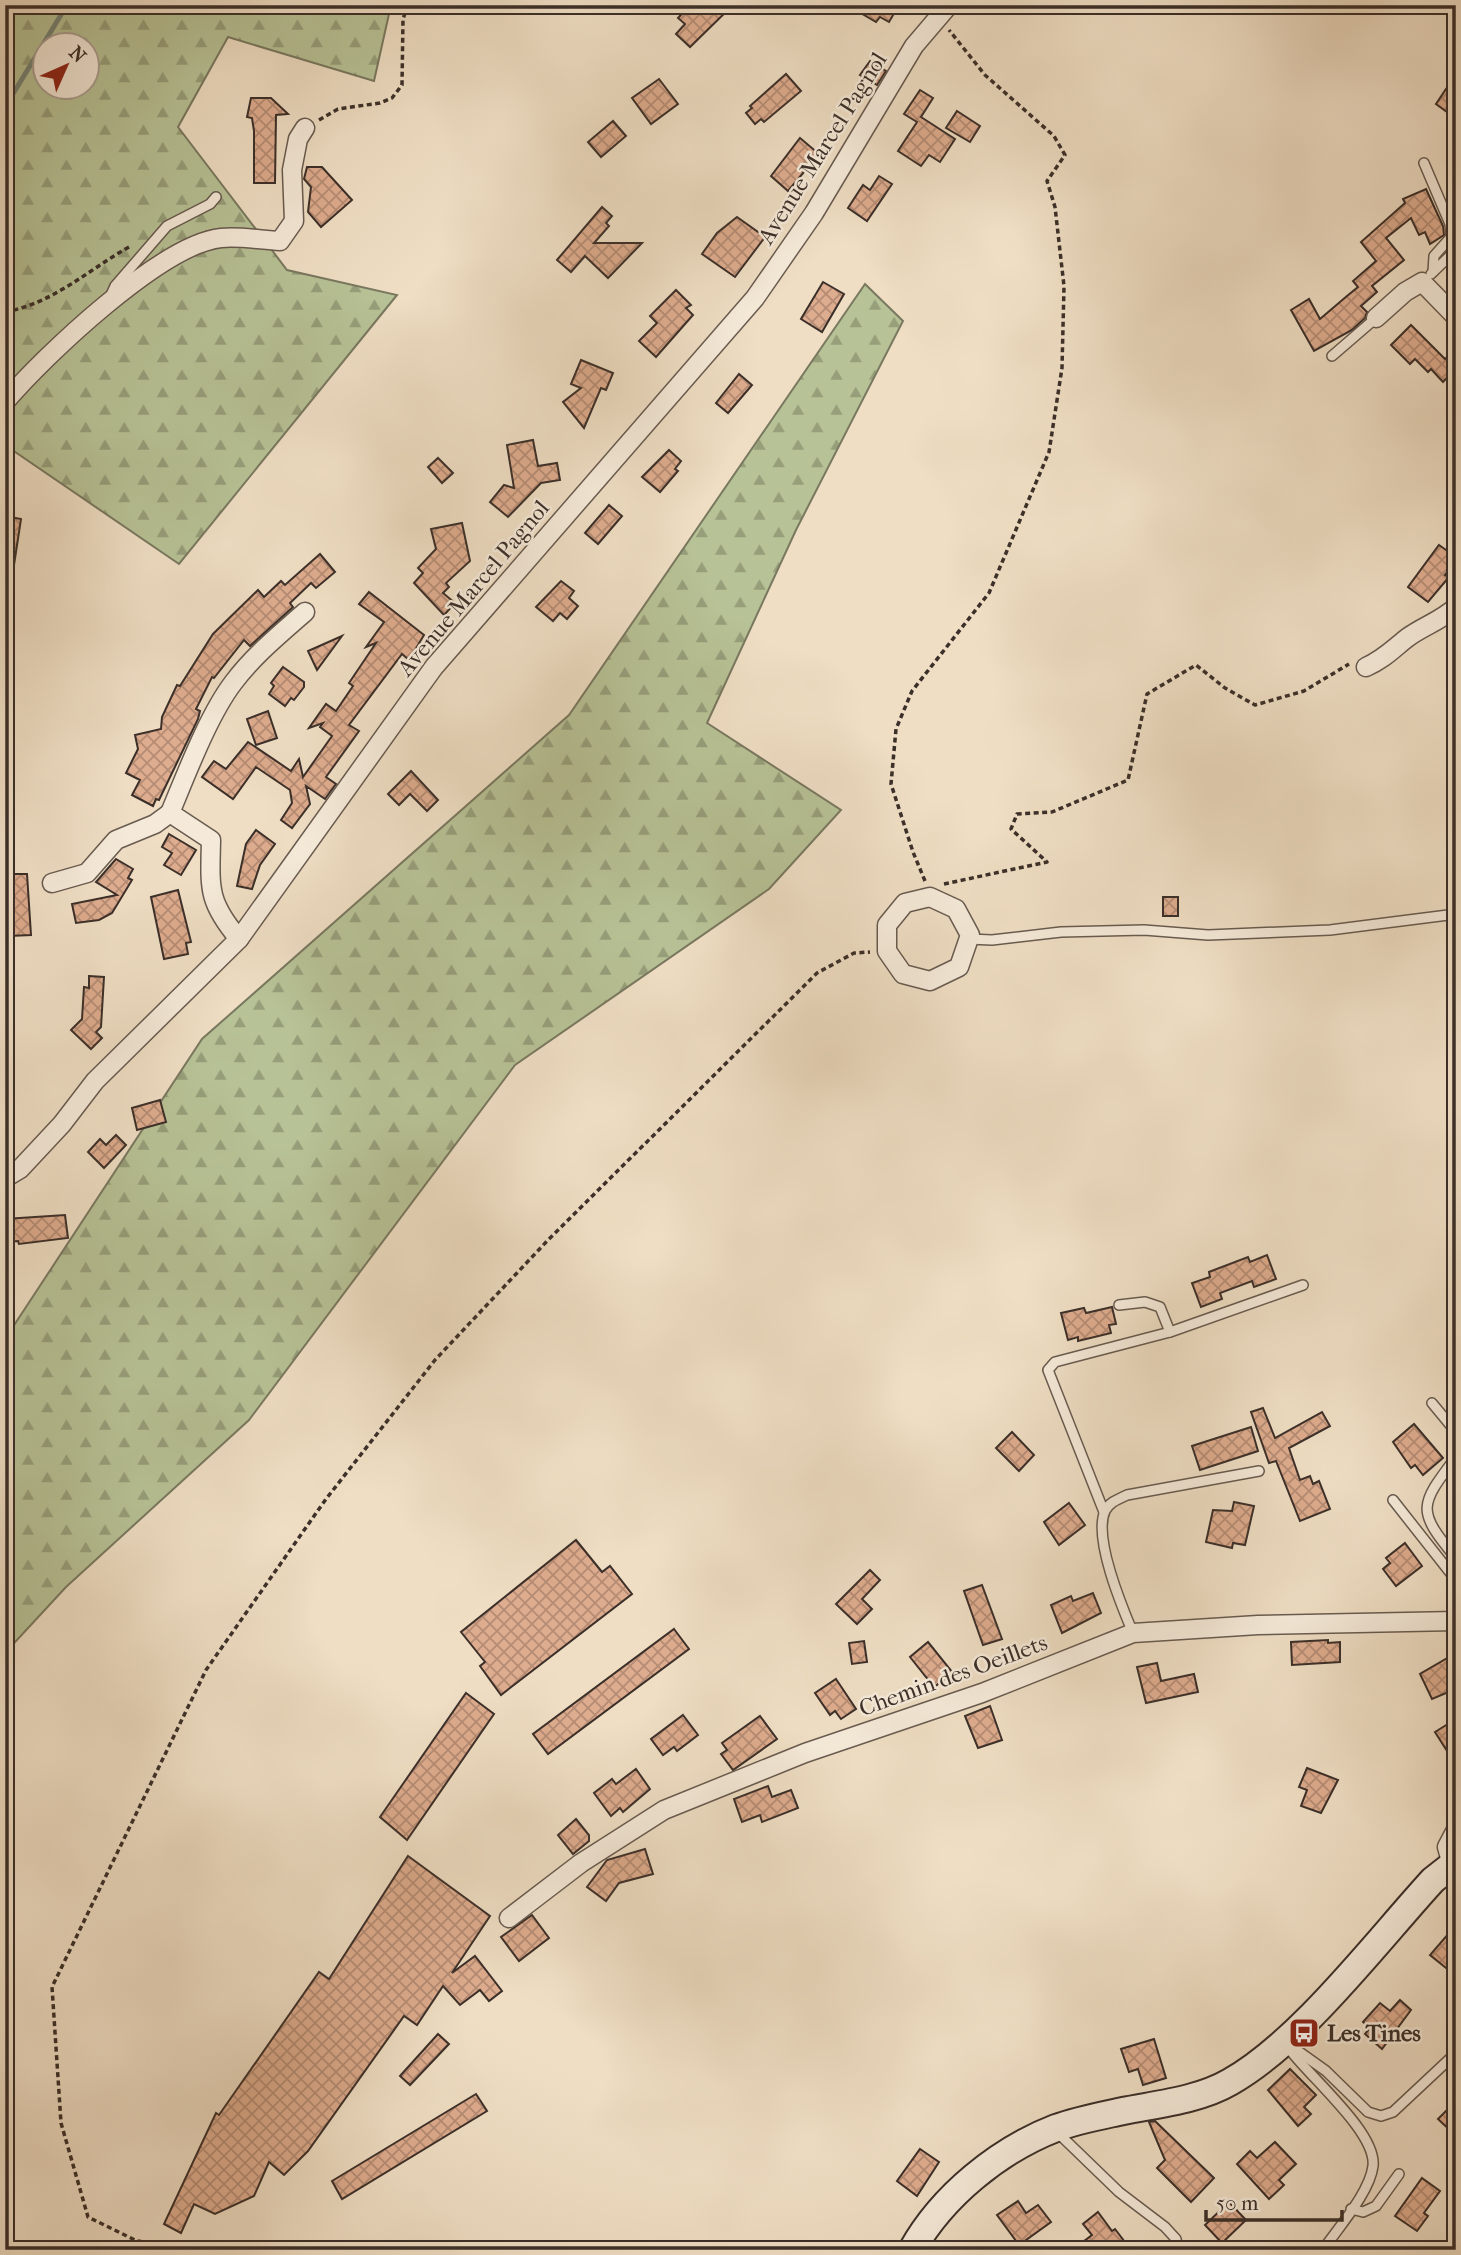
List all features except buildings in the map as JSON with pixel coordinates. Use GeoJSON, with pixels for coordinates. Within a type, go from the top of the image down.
{"type":"FeatureCollection","features":[{"type":"Feature","properties":{"kind":"main road"},"geometry":{"type":"LineString","coordinates":[[912,2250],[928,2226],[970,2182],[1009,2153],[1055,2129],[1218,2088],[1246,2072],[1283,2041],[1433,1880],[1454,1863]]}},
{"type":"Feature","properties":{"kind":"street","name":"Avenue Marcel Pagnol"},"geometry":{"type":"LineString","coordinates":[[5,1178],[20,1169],[62,1124],[95,1081],[239,939],[434,667],[755,298],[814,214],[908,56],[943,11]]}},
{"type":"Feature","properties":{"kind":"street"},"geometry":{"type":"LineString","coordinates":[[5,402],[109,302],[181,250],[221,238],[280,241],[295,221],[292,170],[298,139],[305,128]]}},
{"type":"Feature","properties":{"kind":"street"},"geometry":{"type":"LineString","coordinates":[[1376,318],[1427,277],[1456,317]]}},
{"type":"Feature","properties":{"kind":"street"},"geometry":{"type":"LineString","coordinates":[[1358,665],[1389,656],[1408,637],[1442,620],[1456,607]]}},
{"type":"Feature","properties":{"kind":"street"},"geometry":{"type":"LineString","coordinates":[[52,883],[87,873],[116,840],[155,824],[170,813],[192,759],[232,684],[265,647],[305,611]]}},
{"type":"Feature","properties":{"kind":"street"},"geometry":{"type":"LineString","coordinates":[[170,813],[211,840],[210,889],[219,915],[239,939]]}},
{"type":"Feature","properties":{"kind":"street"},"geometry":{"type":"LineString","coordinates":[[929,892],[956,909],[970,935],[969,939],[959,967],[930,981],[903,974],[887,951],[887,925],[905,903],[929,892]]}},
{"type":"Feature","properties":{"kind":"street","name":"Chemin des Oeillets"},"geometry":{"type":"LineString","coordinates":[[509,1918],[581,1863],[664,1810],[805,1753],[982,1693],[1133,1633],[1258,1625],[1456,1622]]}},
{"type":"Feature","properties":{"kind":"street"},"geometry":{"type":"LineString","coordinates":[[1454,1863],[1447,1847],[1456,1830]]}},
{"type":"Feature","properties":{"kind":"lane"},"geometry":{"type":"LineString","coordinates":[[1424,163],[1450,224],[1451,237],[1434,256],[1427,277]]}},
{"type":"Feature","properties":{"kind":"lane"},"geometry":{"type":"LineString","coordinates":[[109,302],[115,286],[166,226],[210,204],[216,197]]}},
{"type":"Feature","properties":{"kind":"lane"},"geometry":{"type":"LineString","coordinates":[[1427,277],[1456,250]]}},
{"type":"Feature","properties":{"kind":"lane"},"geometry":{"type":"LineString","coordinates":[[1332,356],[1376,318]]}},
{"type":"Feature","properties":{"kind":"lane"},"geometry":{"type":"LineString","coordinates":[[969,939],[992,940],[1061,932],[1144,930],[1208,935],[1330,930],[1456,914]]}},
{"type":"Feature","properties":{"kind":"lane"},"geometry":{"type":"LineString","coordinates":[[1133,1633],[1115,1592],[1103,1543],[1104,1512],[1048,1378],[1048,1370],[1055,1363],[1170,1332],[1303,1285]]}},
{"type":"Feature","properties":{"kind":"lane"},"geometry":{"type":"LineString","coordinates":[[1119,1305],[1145,1302],[1160,1307],[1170,1332]]}},
{"type":"Feature","properties":{"kind":"lane"},"geometry":{"type":"LineString","coordinates":[[1432,1403],[1456,1432]]}},
{"type":"Feature","properties":{"kind":"lane"},"geometry":{"type":"LineString","coordinates":[[1456,1457],[1434,1486],[1425,1511],[1431,1527],[1456,1558]]}},
{"type":"Feature","properties":{"kind":"lane"},"geometry":{"type":"LineString","coordinates":[[1104,1512],[1113,1501],[1127,1495],[1259,1471]]}},
{"type":"Feature","properties":{"kind":"lane"},"geometry":{"type":"LineString","coordinates":[[1393,1500],[1456,1580]]}},
{"type":"Feature","properties":{"kind":"lane"},"geometry":{"type":"LineString","coordinates":[[1283,2041],[1326,2071],[1368,2112],[1381,2116],[1393,2112],[1456,2053]]}},
{"type":"Feature","properties":{"kind":"lane"},"geometry":{"type":"LineString","coordinates":[[1283,2041],[1300,2065],[1360,2129],[1371,2148],[1373,2166],[1365,2189],[1323,2250]]}},
{"type":"Feature","properties":{"kind":"lane"},"geometry":{"type":"LineString","coordinates":[[1055,2129],[1119,2192],[1165,2227],[1177,2239],[1178,2250]]}},
{"type":"Feature","properties":{"kind":"lane"},"geometry":{"type":"LineString","coordinates":[[1351,2209],[1363,2212],[1376,2206],[1399,2174]]}},
{"type":"Feature","properties":{"kind":"path"},"geometry":{"type":"LineString","coordinates":[[305,128],[338,109],[380,103],[392,98],[402,85],[403,19],[408,5]]}},
{"type":"Feature","properties":{"kind":"path"},"geometry":{"type":"LineString","coordinates":[[943,11],[985,75],[1054,136],[1065,155],[1047,181],[1055,207],[1064,286],[1062,368],[1049,453],[989,593],[912,691],[896,729],[891,784],[929,892],[1047,862],[1011,829],[1017,814],[1052,812],[1128,780],[1147,694],[1196,665],[1225,688],[1255,705],[1304,691],[1358,665]]}},
{"type":"Feature","properties":{"kind":"path"},"geometry":{"type":"LineString","coordinates":[[5,312],[27,307],[84,278],[132,246],[144,250]]}},
{"type":"Feature","properties":{"kind":"path"},"geometry":{"type":"LineString","coordinates":[[210,2250],[137,2241],[88,2217],[61,2123],[52,1987],[206,1670],[326,1499],[435,1360],[549,1239],[817,973],[853,953],[887,951]]}},
{"type":"Feature","properties":{"kind":"green space"},"geometry":{"type":"Polygon","coordinates":[[[5,5],[391,5],[374,81],[228,37],[178,127],[287,270],[397,295],[179,564],[5,445],[5,5]]]}},
{"type":"Feature","properties":{"kind":"green space"},"geometry":{"type":"Polygon","coordinates":[[[865,284],[903,321],[796,530],[707,723],[841,810],[769,889],[515,1065],[249,1420],[66,1587],[5,1653],[5,1339],[202,1039],[569,715],[865,284]]]}},
{"type":"Feature","properties":{"kind":"waterway"},"geometry":{"type":"LineString","coordinates":[[5,107],[67,5]]}},
{"type":"Feature","properties":{"kind":"place","name":"Les Tines"},"geometry":{"type":"Point","coordinates":[1304,2033]}}]}
